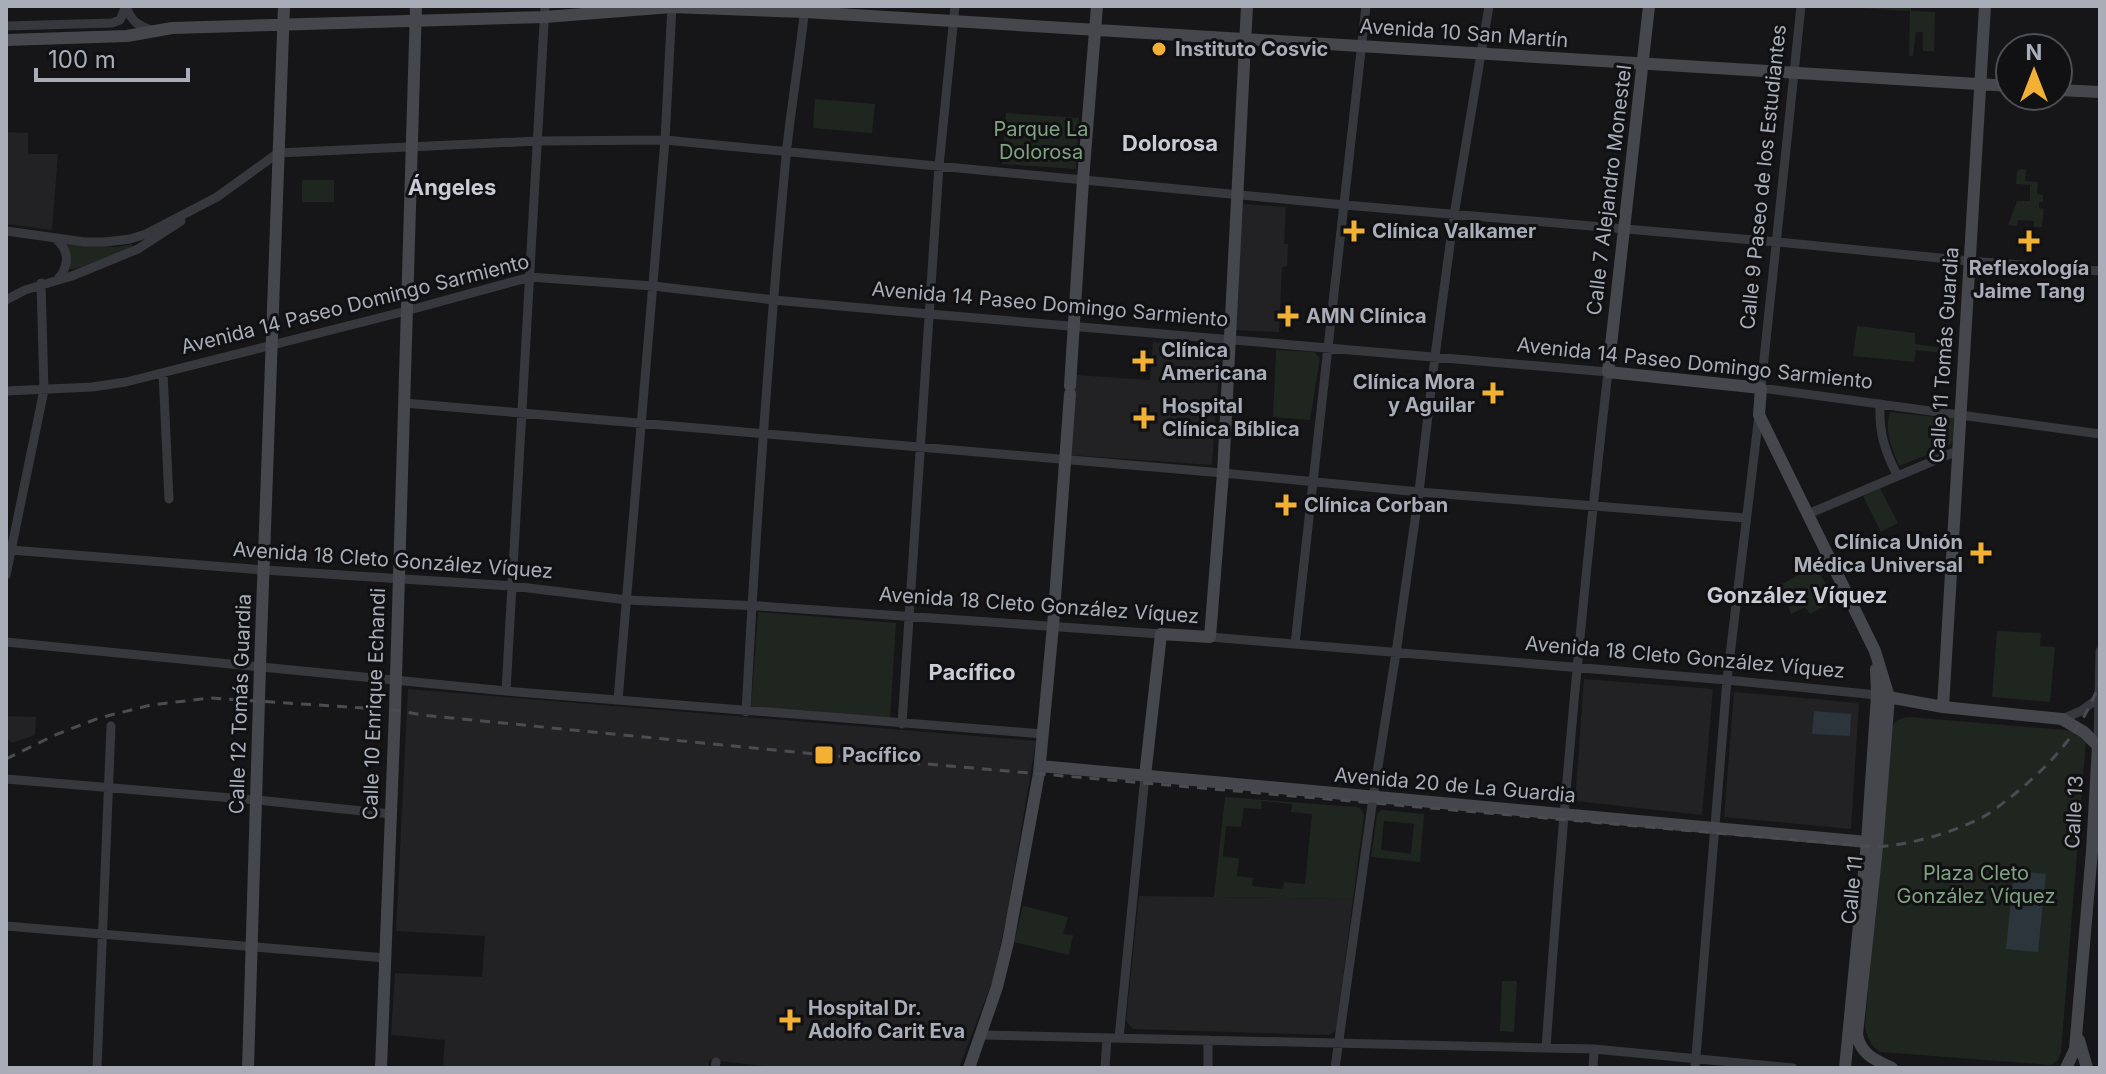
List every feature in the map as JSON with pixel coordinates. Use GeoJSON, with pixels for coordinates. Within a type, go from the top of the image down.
{"type":"FeatureCollection","features":[{"type":"Feature","properties":{"kind":"street"},"geometry":{"type":"LineString","coordinates":[[6,26],[112,23],[120,20],[126,6]]}},
{"type":"Feature","properties":{"kind":"street"},"geometry":{"type":"LineString","coordinates":[[126,6],[137,25],[154,31]]}},
{"type":"Feature","properties":{"kind":"street","name":"Calle 12 Tomás Guardia"},"geometry":{"type":"LineString","coordinates":[[248,1068],[284,6]]}},
{"type":"Feature","properties":{"kind":"street","name":"Calle 10 Enrique Echandi"},"geometry":{"type":"LineString","coordinates":[[381,1068],[416,6]]}},
{"type":"Feature","properties":{"kind":"street"},"geometry":{"type":"LineString","coordinates":[[618,700],[665,140],[672,6]]}},
{"type":"Feature","properties":{"kind":"street","name":"Avenida 10 San Martín"},"geometry":{"type":"LineString","coordinates":[[6,40],[127,36],[172,28],[416,22],[672,6],[805,9],[954,22],[1994,85]]}},
{"type":"Feature","properties":{"kind":"street"},"geometry":{"type":"LineString","coordinates":[[902,724],[939,166],[955,6]]}},
{"type":"Feature","properties":{"kind":"street"},"geometry":{"type":"LineString","coordinates":[[969,1068],[997,987],[1008,942],[1040,766],[1066,460],[1097,6]]}},
{"type":"Feature","properties":{"kind":"street"},"geometry":{"type":"LineString","coordinates":[[1210,637],[1223,473],[1247,6]]}},
{"type":"Feature","properties":{"kind":"street"},"geometry":{"type":"LineString","coordinates":[[1295,644],[1366,6]]}},
{"type":"Feature","properties":{"kind":"street"},"geometry":{"type":"LineString","coordinates":[[1335,1068],[1419,492],[1454,215],[1489,6]]}},
{"type":"Feature","properties":{"kind":"street","name":"Calle 7 Alejandro Monestel"},"geometry":{"type":"LineString","coordinates":[[1546,1048],[1563,815],[1593,505],[1649,6]]}},
{"type":"Feature","properties":{"kind":"street","name":"Calle 9 Paseo de los Estudiantes"},"geometry":{"type":"LineString","coordinates":[[1695,1063],[1727,680],[1759,415],[1801,6]]}},
{"type":"Feature","properties":{"kind":"street","name":"Calle 11 Tomás Guardia"},"geometry":{"type":"LineString","coordinates":[[1943,707],[1985,6]]}},
{"type":"Feature","properties":{"kind":"street"},"geometry":{"type":"LineString","coordinates":[[746,712],[774,300],[787,152],[805,9]]}},
{"type":"Feature","properties":{"kind":"street"},"geometry":{"type":"LineString","coordinates":[[506,691],[545,12]]}},
{"type":"Feature","properties":{"kind":"street"},"geometry":{"type":"LineString","coordinates":[[2074,91],[2100,92]]}},
{"type":"Feature","properties":{"kind":"street"},"geometry":{"type":"LineString","coordinates":[[6,300],[41,283],[72,276],[138,249],[278,153],[538,141],[665,140],[1454,215],[2100,271]]}},
{"type":"Feature","properties":{"kind":"street"},"geometry":{"type":"LineString","coordinates":[[6,231],[56,239],[105,242],[130,239],[146,234],[217,197]]}},
{"type":"Feature","properties":{"kind":"street"},"geometry":{"type":"LineString","coordinates":[[56,239],[66,250],[67,258],[58,279]]}},
{"type":"Feature","properties":{"kind":"street","name":"Avenida 14 Paseo Domingo Sarmiento"},"geometry":{"type":"LineString","coordinates":[[6,391],[109,386],[530,277],[1608,372],[1761,388],[2100,434]]}},
{"type":"Feature","properties":{"kind":"street"},"geometry":{"type":"LineString","coordinates":[[6,575],[44,390],[41,283]]}},
{"type":"Feature","properties":{"kind":"street"},"geometry":{"type":"LineString","coordinates":[[163,373],[169,499]]}},
{"type":"Feature","properties":{"kind":"street"},"geometry":{"type":"LineString","coordinates":[[404,403],[1745,518]]}},
{"type":"Feature","properties":{"kind":"street"},"geometry":{"type":"LineString","coordinates":[[1880,404],[1882,442],[1897,475]]}},
{"type":"Feature","properties":{"kind":"street"},"geometry":{"type":"LineString","coordinates":[[1759,415],[1808,514],[1957,451]]}},
{"type":"Feature","properties":{"kind":"street","name":"Calle 11"},"geometry":{"type":"LineString","coordinates":[[1808,514],[1875,651],[1883,696],[1857,1034],[1864,1052],[1892,1068]]}},
{"type":"Feature","properties":{"kind":"street","name":"Avenida 18 Cleto González Víquez"},"geometry":{"type":"LineString","coordinates":[[11,550],[512,586],[627,600],[1210,637],[1577,667],[1883,696],[1943,707],[2062,719]]}},
{"type":"Feature","properties":{"kind":"street"},"geometry":{"type":"LineString","coordinates":[[1119,1038],[1161,634]]}},
{"type":"Feature","properties":{"kind":"street"},"geometry":{"type":"LineString","coordinates":[[6,642],[506,691],[1043,734]]}},
{"type":"Feature","properties":{"kind":"street","name":"Calle 13"},"geometry":{"type":"LineString","coordinates":[[2066,1068],[2075,1049],[2088,906],[2096,858],[2100,651]]}},
{"type":"Feature","properties":{"kind":"street"},"geometry":{"type":"LineString","coordinates":[[2062,719],[2081,711],[2099,698]]}},
{"type":"Feature","properties":{"kind":"street"},"geometry":{"type":"LineString","coordinates":[[2062,719],[2084,732],[2099,747]]}},
{"type":"Feature","properties":{"kind":"street"},"geometry":{"type":"LineString","coordinates":[[97,1068],[111,726]]}},
{"type":"Feature","properties":{"kind":"street","name":"Avenida 20 de La Guardia"},"geometry":{"type":"LineString","coordinates":[[1040,766],[1872,843]]}},
{"type":"Feature","properties":{"kind":"street"},"geometry":{"type":"LineString","coordinates":[[6,779],[391,814]]}},
{"type":"Feature","properties":{"kind":"street","name":"Calle 11"},"geometry":{"type":"LineString","coordinates":[[1845,1068],[1872,843]]}},
{"type":"Feature","properties":{"kind":"street"},"geometry":{"type":"LineString","coordinates":[[2088,906],[2100,883]]}},
{"type":"Feature","properties":{"kind":"street"},"geometry":{"type":"LineString","coordinates":[[6,926],[386,958]]}},
{"type":"Feature","properties":{"kind":"street"},"geometry":{"type":"LineString","coordinates":[[2077,1025],[2087,1068]]}},
{"type":"Feature","properties":{"kind":"street"},"geometry":{"type":"LineString","coordinates":[[981,1035],[1594,1049],[1682,1063],[1793,1068]]}},
{"type":"Feature","properties":{"kind":"street"},"geometry":{"type":"LineString","coordinates":[[1105,1068],[1107,1038]]}},
{"type":"Feature","properties":{"kind":"street"},"geometry":{"type":"LineString","coordinates":[[1208,1040],[1208,1068]]}},
{"type":"Feature","properties":{"kind":"street"},"geometry":{"type":"LineString","coordinates":[[1847,1041],[1859,1059],[1886,1068]]}},
{"type":"Feature","properties":{"kind":"street"},"geometry":{"type":"LineString","coordinates":[[1593,1068],[1594,1049]]}},
{"type":"Feature","properties":{"kind":"shaded area"},"geometry":{"type":"Polygon","coordinates":[[[6,132],[28,133],[28,154],[58,154],[52,230],[6,224],[6,132]]]}},
{"type":"Feature","properties":{"kind":"shaded area"},"geometry":{"type":"Polygon","coordinates":[[[1241,204],[1286,207],[1284,244],[1288,244],[1287,266],[1282,267],[1279,332],[1234,330],[1241,204]]]}},
{"type":"Feature","properties":{"kind":"shaded area","name":"Hospital Clínica Bíblica"},"geometry":{"type":"Polygon","coordinates":[[[1153,342],[1193,345],[1193,355],[1220,357],[1212,465],[1071,455],[1076,375],[1150,380],[1153,342]]]}},
{"type":"Feature","properties":{"kind":"shaded area"},"geometry":{"type":"Polygon","coordinates":[[[1584,679],[1713,689],[1702,815],[1575,801],[1584,679]]]}},
{"type":"Feature","properties":{"kind":"shaded area"},"geometry":{"type":"Polygon","coordinates":[[[408,689],[1036,741],[993,980],[959,1068],[781,1068],[709,1060],[708,1068],[443,1068],[445,1040],[391,1035],[395,973],[482,977],[485,936],[396,931],[408,689]]]}},
{"type":"Feature","properties":{"kind":"shaded area"},"geometry":{"type":"Polygon","coordinates":[[[1734,692],[1859,703],[1851,829],[1724,817],[1734,692]]]}},
{"type":"Feature","properties":{"kind":"shaded area"},"geometry":{"type":"Polygon","coordinates":[[[1814,711],[1851,714],[1850,736],[1812,734],[1814,711]]]}},
{"type":"Feature","properties":{"kind":"shaded area"},"geometry":{"type":"Polygon","coordinates":[[[6,716],[36,717],[35,735],[12,743],[6,738],[6,716]]]}},
{"type":"Feature","properties":{"kind":"shaded area"},"geometry":{"type":"Polygon","coordinates":[[[2014,871],[2046,874],[2038,952],[2006,949],[2014,871]]]}},
{"type":"Feature","properties":{"kind":"shaded area"},"geometry":{"type":"Polygon","coordinates":[[[1139,896],[1353,899],[1336,1030],[1330,1035],[1133,1029],[1126,1021],[1139,896]]]}},
{"type":"Feature","properties":{"kind":"green space"},"geometry":{"type":"Polygon","coordinates":[[[1859,6],[1911,6],[1911,11],[1935,12],[1934,51],[1923,51],[1923,32],[1916,32],[1913,56],[1909,56],[1910,11],[1859,6]]]}},
{"type":"Feature","properties":{"kind":"green space"},"geometry":{"type":"Polygon","coordinates":[[[815,99],[875,104],[872,133],[813,128],[815,99]]]}},
{"type":"Feature","properties":{"kind":"green space","name":"Parque La Dolorosa"},"geometry":{"type":"Polygon","coordinates":[[[1006,113],[1079,118],[1076,169],[1002,164],[1006,113]]]}},
{"type":"Feature","properties":{"kind":"green space"},"geometry":{"type":"Polygon","coordinates":[[[2026,169],[2025,181],[2038,182],[2037,194],[2043,195],[2043,202],[2039,202],[2039,208],[2044,209],[2042,227],[2034,227],[2034,221],[2018,220],[2017,226],[2008,225],[2017,201],[2030,201],[2030,185],[2016,184],[2017,170],[2026,169]]]}},
{"type":"Feature","properties":{"kind":"green space"},"geometry":{"type":"Polygon","coordinates":[[[302,180],[334,180],[334,202],[302,202],[302,180]]]}},
{"type":"Feature","properties":{"kind":"green space"},"geometry":{"type":"Polygon","coordinates":[[[65,243],[133,246],[98,262],[70,270],[65,243]]]}},
{"type":"Feature","properties":{"kind":"green space"},"geometry":{"type":"Polygon","coordinates":[[[1857,326],[1915,333],[1915,344],[1951,349],[1951,354],[1916,350],[1914,362],[1853,356],[1857,326]]]}},
{"type":"Feature","properties":{"kind":"green space"},"geometry":{"type":"Polygon","coordinates":[[[1276,350],[1314,352],[1320,358],[1310,420],[1273,417],[1276,350]]]}},
{"type":"Feature","properties":{"kind":"green space"},"geometry":{"type":"Polygon","coordinates":[[[1890,412],[1954,419],[1954,442],[1899,466],[1888,433],[1890,412]]]}},
{"type":"Feature","properties":{"kind":"green space"},"geometry":{"type":"Polygon","coordinates":[[[1880,488],[1898,523],[1881,532],[1863,496],[1880,488]]]}},
{"type":"Feature","properties":{"kind":"green space"},"geometry":{"type":"Polygon","coordinates":[[[1816,566],[1834,600],[1810,614],[1805,607],[1791,614],[1780,585],[1816,566]]]}},
{"type":"Feature","properties":{"kind":"green space"},"geometry":{"type":"Polygon","coordinates":[[[758,612],[896,623],[890,719],[751,707],[758,612]]]}},
{"type":"Feature","properties":{"kind":"green space"},"geometry":{"type":"Polygon","coordinates":[[[1997,631],[2041,633],[2040,646],[2055,647],[2050,702],[1992,697],[1997,631]]]}},
{"type":"Feature","properties":{"kind":"green space","name":"Plaza Cleto González Víquez"},"geometry":{"type":"Polygon","coordinates":[[[1909,717],[2076,731],[2086,741],[2061,1052],[2058,1060],[2051,1065],[1880,1052],[1868,1038],[1865,1027],[1889,732],[1897,721],[1909,717]]]}},
{"type":"Feature","properties":{"kind":"green space"},"geometry":{"type":"Polygon","coordinates":[[[1225,797],[1361,809],[1364,815],[1353,899],[1214,897],[1225,797]],[[1262,801],[1261,809],[1244,808],[1241,827],[1226,826],[1223,857],[1239,858],[1237,876],[1253,878],[1252,886],[1283,889],[1284,882],[1305,884],[1312,814],[1291,812],[1292,804],[1262,801]]]}},
{"type":"Feature","properties":{"kind":"green space"},"geometry":{"type":"Polygon","coordinates":[[[1382,810],[1424,814],[1420,862],[1371,857],[1377,814],[1382,810]],[[1384,821],[1381,850],[1411,854],[1414,824],[1384,821]]]}},
{"type":"Feature","properties":{"kind":"green space"},"geometry":{"type":"Polygon","coordinates":[[[1023,906],[1068,917],[1063,934],[1073,935],[1069,955],[1014,942],[1023,906]]]}},
{"type":"Feature","properties":{"kind":"green space"},"geometry":{"type":"Polygon","coordinates":[[[1502,981],[1517,981],[1514,1032],[1500,1031],[1502,981]]]}},
{"type":"Feature","properties":{"kind":"railway"},"geometry":{"type":"LineString","coordinates":[[6,759],[99,718],[151,705],[210,698],[395,710],[824,755],[1877,847],[1940,834],[1977,820],[1996,808],[2050,762],[2084,716],[2100,681]]}},
{"type":"Feature","properties":{"kind":"place","name":"Instituto Cosvic"},"geometry":{"type":"Point","coordinates":[1159,49]}},
{"type":"Feature","properties":{"kind":"place","name":"Clínica Valkamer"},"geometry":{"type":"Point","coordinates":[1354,231]}},
{"type":"Feature","properties":{"kind":"place","name":"Reflexología Jaime Tang"},"geometry":{"type":"Point","coordinates":[2029,241]}},
{"type":"Feature","properties":{"kind":"place","name":"AMN Clínica"},"geometry":{"type":"Point","coordinates":[1288,316]}},
{"type":"Feature","properties":{"kind":"place","name":"Clínica Americana"},"geometry":{"type":"Point","coordinates":[1143,361]}},
{"type":"Feature","properties":{"kind":"place","name":"Clínica Mora y Aguilar"},"geometry":{"type":"Point","coordinates":[1493,393]}},
{"type":"Feature","properties":{"kind":"place","name":"Hospital Clínica Bíblica"},"geometry":{"type":"Point","coordinates":[1144,418]}},
{"type":"Feature","properties":{"kind":"place","name":"Clínica Corban"},"geometry":{"type":"Point","coordinates":[1286,505]}},
{"type":"Feature","properties":{"kind":"place","name":"Clínica Unión Médica Universal"},"geometry":{"type":"Point","coordinates":[1981,553]}},
{"type":"Feature","properties":{"kind":"place","name":"Pacífico"},"geometry":{"type":"Point","coordinates":[824,755]}},
{"type":"Feature","properties":{"kind":"place","name":"Hospital Dr. Adolfo Carit Eva"},"geometry":{"type":"Point","coordinates":[790,1020]}},
{"type":"Feature","properties":{"kind":"district","name":"Dolorosa"},"geometry":{"type":"Point","coordinates":[1170,143]}},
{"type":"Feature","properties":{"kind":"district","name":"Ángeles"},"geometry":{"type":"Point","coordinates":[452,187]}},
{"type":"Feature","properties":{"kind":"district","name":"González Víquez"},"geometry":{"type":"Point","coordinates":[1797,595]}},
{"type":"Feature","properties":{"kind":"district","name":"Pacífico"},"geometry":{"type":"Point","coordinates":[972,672]}}]}
